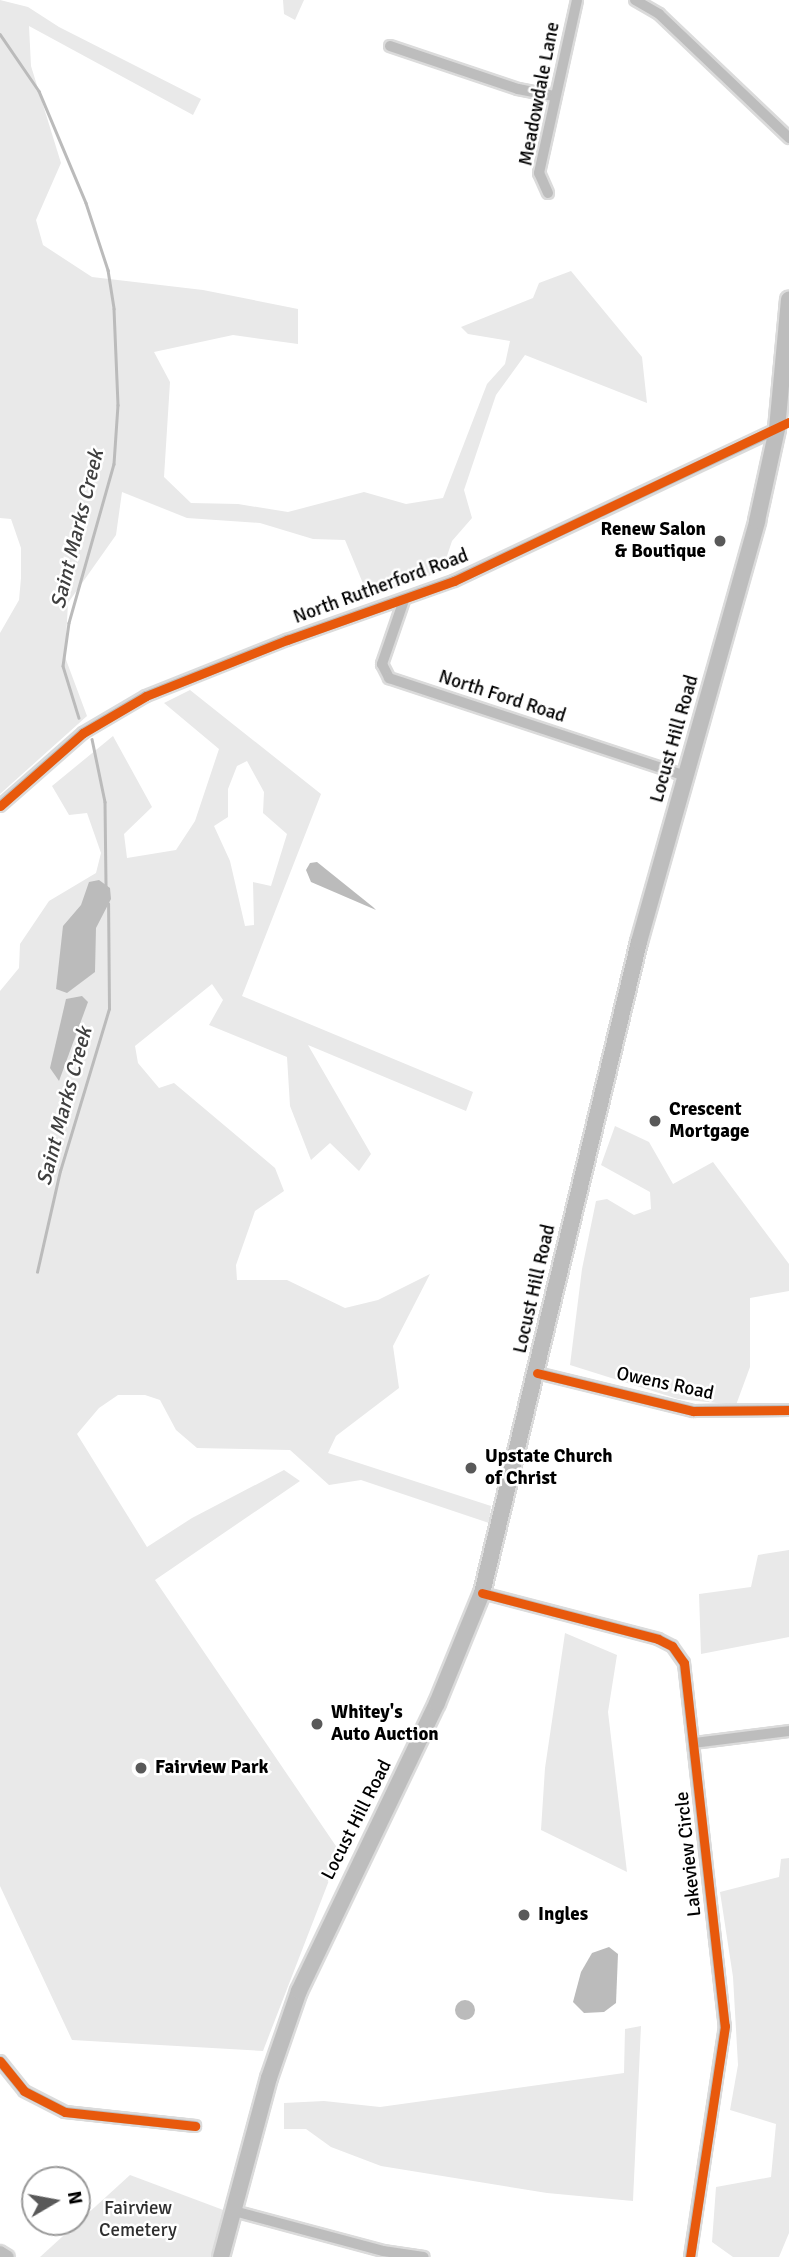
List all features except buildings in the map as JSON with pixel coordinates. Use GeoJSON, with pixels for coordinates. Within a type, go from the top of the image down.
{"type":"FeatureCollection","features":[{"type":"Feature","properties":{"kind":"main road","name":"Locust Hill Road"},"geometry":{"type":"LineString","coordinates":[[221,2257],[268,2078],[299,1991],[432,1714],[482,1592],[639,942],[783,425],[789,300]]}},
{"type":"Feature","properties":{"kind":"street","name":"Meadowdale Lane"},"geometry":{"type":"LineString","coordinates":[[548,193],[539,173],[577,0]]}},
{"type":"Feature","properties":{"kind":"street"},"geometry":{"type":"LineString","coordinates":[[635,0],[659,14],[789,138]]}},
{"type":"Feature","properties":{"kind":"street"},"geometry":{"type":"LineString","coordinates":[[390,46],[519,89],[555,96]]}},
{"type":"Feature","properties":{"kind":"street","name":"North Rutherford Road"},"geometry":{"type":"LineString","coordinates":[[0,806],[83,733],[146,696],[214,667],[404,600],[506,559],[783,425]]}},
{"type":"Feature","properties":{"kind":"street","name":"North Ford Road"},"geometry":{"type":"LineString","coordinates":[[404,600],[382,664],[388,678],[686,776]]}},
{"type":"Feature","properties":{"kind":"street","name":"Owens Road"},"geometry":{"type":"LineString","coordinates":[[537,1373],[693,1411],[789,1410]]}},
{"type":"Feature","properties":{"kind":"street","name":"Lakeview Circle"},"geometry":{"type":"LineString","coordinates":[[482,1592],[672,1646],[686,1668],[725,2026],[690,2257]]}},
{"type":"Feature","properties":{"kind":"street"},"geometry":{"type":"LineString","coordinates":[[694,1744],[789,1731]]}},
{"type":"Feature","properties":{"kind":"street"},"geometry":{"type":"LineString","coordinates":[[0,2061],[24,2091],[65,2112],[195,2126]]}},
{"type":"Feature","properties":{"kind":"street"},"geometry":{"type":"LineString","coordinates":[[234,2211],[383,2251],[424,2257]]}},
{"type":"Feature","properties":{"kind":"street"},"geometry":{"type":"LineString","coordinates":[[0,2252],[8,2257]]}},
{"type":"Feature","properties":{"kind":"green space"},"geometry":{"type":"Polygon","coordinates":[[[0,0],[28,7],[59,27],[201,99],[193,115],[29,26],[31,66],[61,163],[36,220],[43,245],[92,277],[203,290],[298,309],[298,344],[233,335],[154,352],[170,382],[164,477],[191,503],[238,504],[288,512],[364,492],[406,504],[443,498],[487,384],[505,364],[510,341],[468,334],[461,327],[533,298],[539,283],[571,271],[642,357],[647,403],[525,355],[496,395],[464,490],[472,518],[452,541],[442,571],[369,598],[345,540],[313,539],[260,523],[187,518],[122,492],[116,535],[68,603],[65,657],[87,716],[0,794],[0,633],[19,600],[21,548],[11,519],[0,518],[0,0]]]}},
{"type":"Feature","properties":{"kind":"green space"},"geometry":{"type":"Polygon","coordinates":[[[283,0],[304,0],[295,20],[284,14],[283,0]]]}},
{"type":"Feature","properties":{"kind":"green space"},"geometry":{"type":"Polygon","coordinates":[[[190,690],[321,794],[242,996],[473,1092],[466,1111],[308,1045],[371,1154],[359,1171],[330,1143],[311,1160],[290,1106],[287,1057],[209,1025],[223,1000],[212,984],[135,1046],[138,1063],[159,1088],[174,1083],[275,1168],[284,1191],[255,1211],[236,1265],[237,1280],[287,1280],[345,1308],[378,1300],[430,1274],[393,1346],[399,1388],[336,1436],[328,1453],[491,1506],[489,1523],[361,1480],[329,1485],[290,1450],[197,1448],[176,1430],[160,1400],[145,1395],[118,1395],[99,1408],[77,1434],[147,1547],[192,1518],[284,1470],[300,1481],[155,1580],[340,1852],[263,2051],[72,2040],[0,1886],[0,991],[19,968],[20,944],[49,901],[96,873],[101,853],[87,813],[69,815],[52,786],[113,736],[152,807],[124,834],[127,858],[176,850],[195,821],[219,749],[164,703],[190,690]],[[247,761],[237,766],[228,789],[228,817],[214,826],[230,861],[245,926],[254,925],[253,882],[271,886],[287,834],[263,813],[264,792],[247,761]]]}},
{"type":"Feature","properties":{"kind":"green space"},"geometry":{"type":"Polygon","coordinates":[[[615,1126],[649,1142],[673,1184],[713,1162],[789,1264],[789,1291],[750,1298],[750,1367],[736,1405],[678,1399],[570,1365],[582,1269],[596,1201],[607,1199],[634,1215],[651,1209],[650,1192],[601,1165],[615,1126]]]}},
{"type":"Feature","properties":{"kind":"green space"},"geometry":{"type":"Polygon","coordinates":[[[789,1550],[789,1637],[701,1654],[699,1594],[751,1587],[758,1555],[789,1550]]]}},
{"type":"Feature","properties":{"kind":"green space"},"geometry":{"type":"Polygon","coordinates":[[[565,1633],[617,1655],[608,1712],[627,1872],[541,1830],[545,1768],[565,1633]]]}},
{"type":"Feature","properties":{"kind":"green space"},"geometry":{"type":"Polygon","coordinates":[[[789,1858],[789,2233],[779,2257],[733,2257],[712,2242],[716,2187],[771,2177],[776,2124],[730,2110],[738,2065],[733,1977],[720,1892],[779,1877],[781,1859],[789,1858]]]}},
{"type":"Feature","properties":{"kind":"green space"},"geometry":{"type":"Polygon","coordinates":[[[641,2026],[633,2201],[547,2193],[381,2166],[331,2147],[306,2129],[284,2129],[284,2103],[324,2101],[380,2107],[624,2073],[625,2029],[641,2026]]]}},
{"type":"Feature","properties":{"kind":"green space","name":"Fairview Cemetery"},"geometry":{"type":"Polygon","coordinates":[[[130,2175],[226,2211],[217,2257],[40,2257],[63,2236],[91,2236],[91,2211],[130,2175]]]}},
{"type":"Feature","properties":{"kind":"shaded area"},"geometry":{"type":"Polygon","coordinates":[[[317,862],[376,910],[311,882],[306,870],[310,863],[317,862]]]}},
{"type":"Feature","properties":{"kind":"shaded area"},"geometry":{"type":"Polygon","coordinates":[[[99,880],[110,888],[111,899],[96,928],[95,972],[67,993],[56,989],[63,926],[81,905],[89,882],[99,880]]]}},
{"type":"Feature","properties":{"kind":"shaded area"},"geometry":{"type":"Polygon","coordinates":[[[82,996],[88,1002],[59,1081],[50,1068],[66,999],[82,996]]]}},
{"type":"Feature","properties":{"kind":"shaded area"},"geometry":{"type":"Polygon","coordinates":[[[609,1947],[618,1954],[616,2003],[604,2012],[584,2013],[573,2002],[581,1972],[592,1953],[609,1947]]]}},
{"type":"Feature","properties":{"kind":"shaded area"},"geometry":{"type":"Polygon","coordinates":[[[465,2000],[472,2003],[475,2010],[472,2017],[465,2020],[458,2017],[455,2010],[458,2003],[465,2000]]]}},
{"type":"Feature","properties":{"kind":"waterway","name":"Saint Marks Creek"},"geometry":{"type":"LineString","coordinates":[[0,34],[39,91],[86,203],[108,270],[114,309],[118,405],[114,464],[69,623],[63,666],[79,718]]}},
{"type":"Feature","properties":{"kind":"waterway","name":"Saint Marks Creek"},"geometry":{"type":"LineString","coordinates":[[92,739],[105,802],[106,887]]}},
{"type":"Feature","properties":{"kind":"waterway","name":"Saint Marks Creek"},"geometry":{"type":"LineString","coordinates":[[37,1272],[60,1171],[109,1009],[108,904]]}},
{"type":"Feature","properties":{"kind":"cycle path"},"geometry":{"type":"LineString","coordinates":[[0,806],[83,733],[146,696],[287,640],[454,581],[789,422]]}},
{"type":"Feature","properties":{"kind":"cycle path"},"geometry":{"type":"LineString","coordinates":[[537,1373],[693,1411],[789,1410]]}},
{"type":"Feature","properties":{"kind":"cycle path"},"geometry":{"type":"LineString","coordinates":[[482,1593],[658,1639],[672,1646],[684,1663],[725,2026],[690,2257]]}},
{"type":"Feature","properties":{"kind":"cycle path"},"geometry":{"type":"LineString","coordinates":[[0,2061],[24,2091],[65,2112],[195,2126]]}},
{"type":"Feature","properties":{"kind":"place","name":"Renew Salon & Boutique"},"geometry":{"type":"Point","coordinates":[720,541]}},
{"type":"Feature","properties":{"kind":"place","name":"Crescent Mortgage"},"geometry":{"type":"Point","coordinates":[655,1121]}},
{"type":"Feature","properties":{"kind":"place","name":"Upstate Church of Christ"},"geometry":{"type":"Point","coordinates":[471,1468]}},
{"type":"Feature","properties":{"kind":"place","name":"Whitey's Auto Auction"},"geometry":{"type":"Point","coordinates":[317,1724]}},
{"type":"Feature","properties":{"kind":"place","name":"Fairview Park"},"geometry":{"type":"Point","coordinates":[141,1768]}},
{"type":"Feature","properties":{"kind":"place","name":"Ingles"},"geometry":{"type":"Point","coordinates":[524,1915]}}]}
